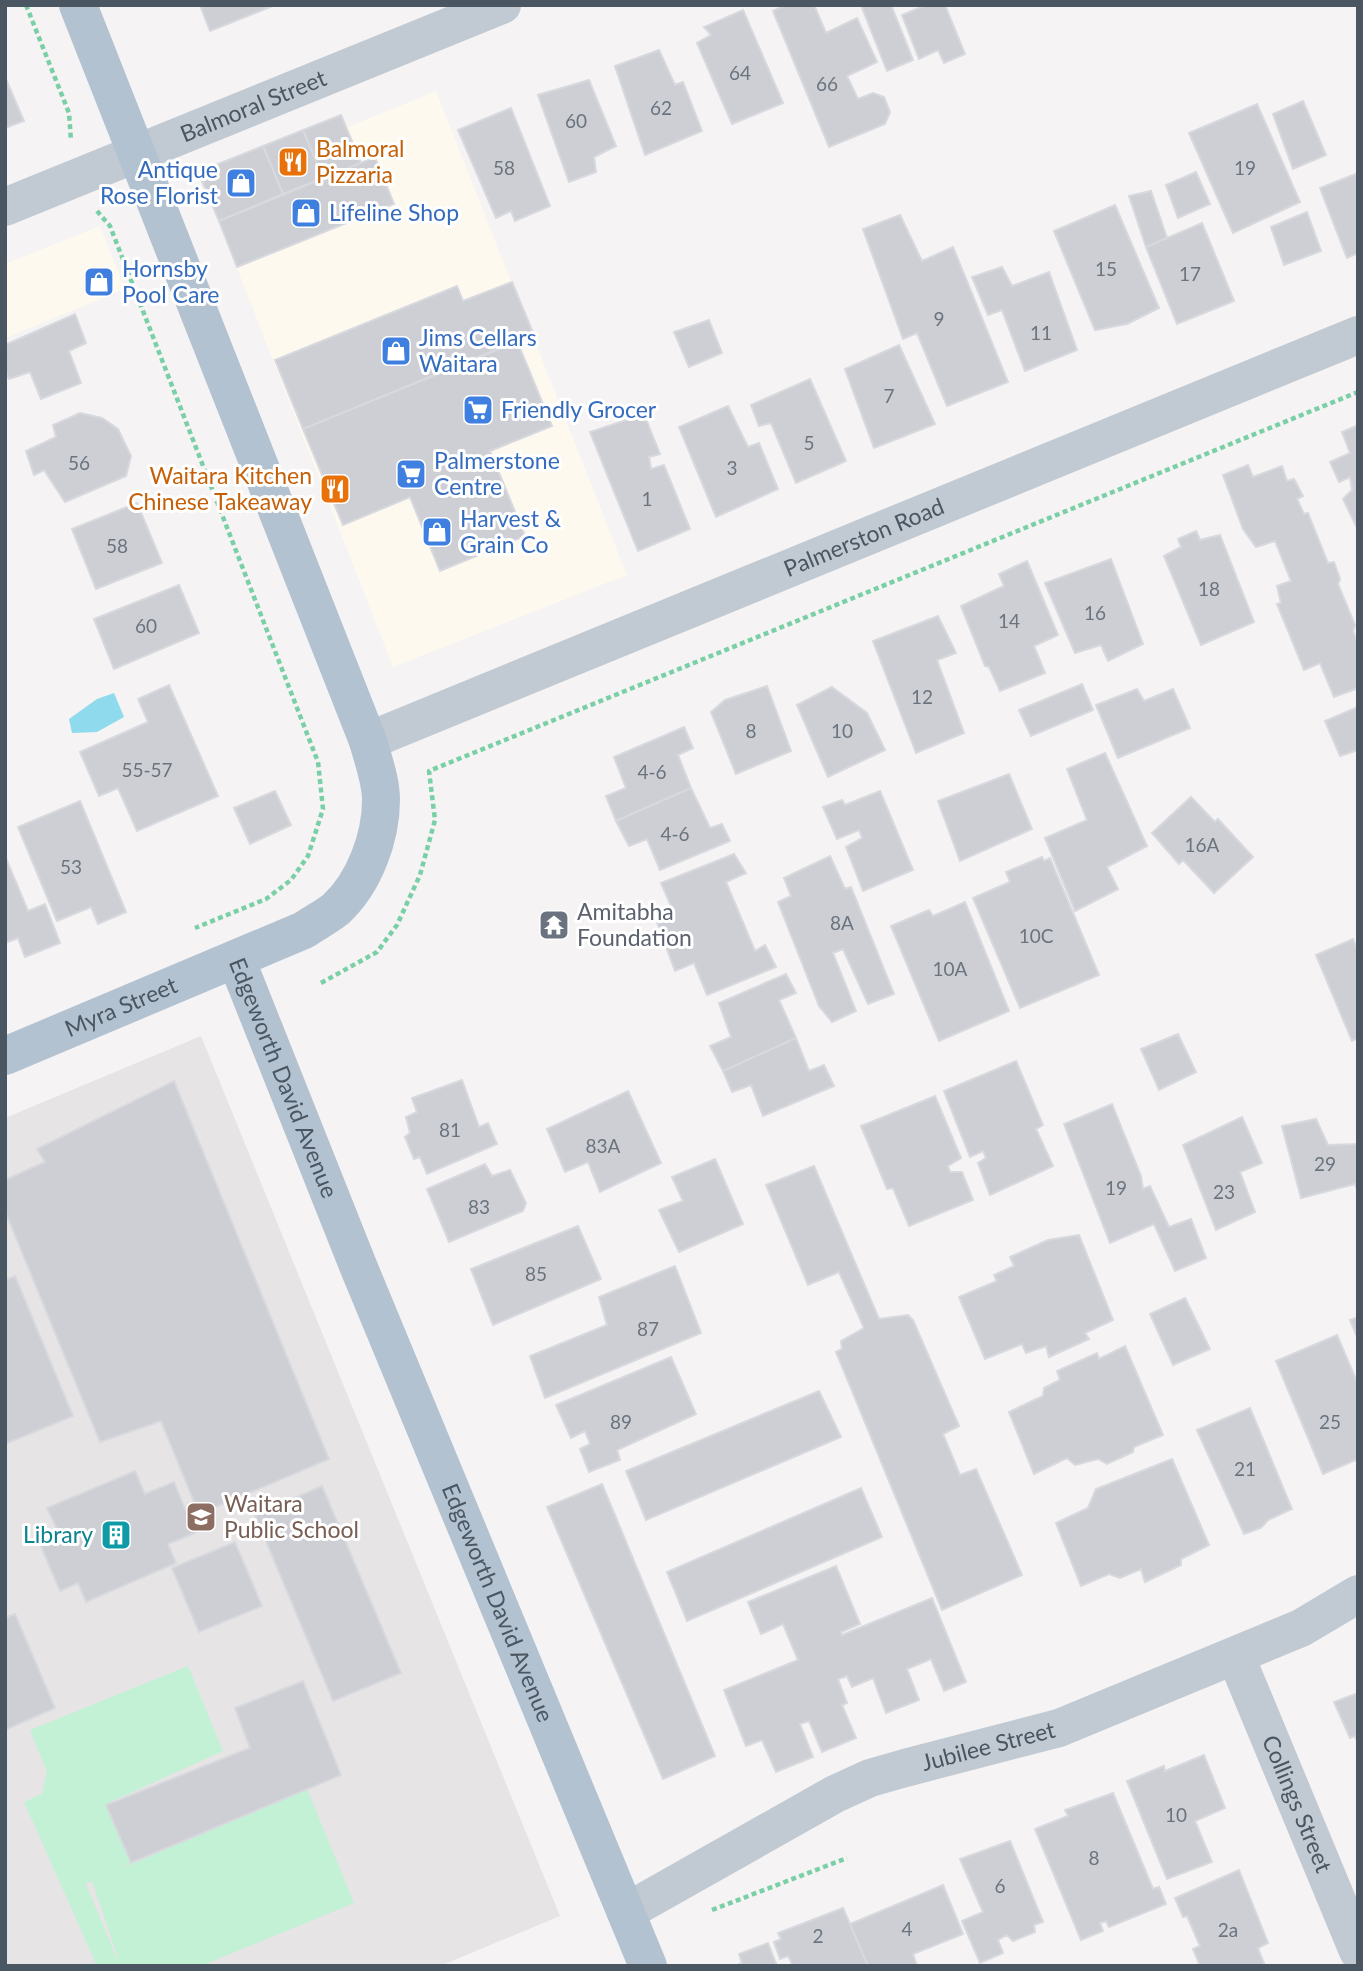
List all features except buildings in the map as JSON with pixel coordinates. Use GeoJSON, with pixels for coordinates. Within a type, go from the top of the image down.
{"type":"FeatureCollection","features":[{"type":"Feature","properties":{"kind":"main road","name":"Edgeworth David Avenue"},"geometry":{"type":"LineString","coordinates":[[78,5],[368,741],[381,799],[377,834],[371,854],[356,884],[336,909],[304,930],[236,959],[359,1268],[648,1966]]}},
{"type":"Feature","properties":{"kind":"main road","name":"Myra Street"},"geometry":{"type":"LineString","coordinates":[[5,1056],[236,959]]}},
{"type":"Feature","properties":{"kind":"street","name":"Balmoral Street"},"geometry":{"type":"LineString","coordinates":[[5,207],[502,5]]}},
{"type":"Feature","properties":{"kind":"street","name":"Palmerston Road"},"geometry":{"type":"LineString","coordinates":[[368,741],[1358,335]]}},
{"type":"Feature","properties":{"kind":"street","name":"Jubilee Street"},"geometry":{"type":"LineString","coordinates":[[626,1912],[835,1794],[870,1778],[1059,1728],[1236,1657],[1300,1628],[1358,1594]]}},
{"type":"Feature","properties":{"kind":"street","name":"Collings Street"},"geometry":{"type":"LineString","coordinates":[[1236,1657],[1358,1951]]}},
{"type":"Feature","properties":{"kind":"path"},"geometry":{"type":"LineString","coordinates":[[26,5],[69,113],[71,142]]}},
{"type":"Feature","properties":{"kind":"path"},"geometry":{"type":"LineString","coordinates":[[97,211],[110,226],[318,762],[323,809],[308,856],[291,880],[266,899],[195,928]]}},
{"type":"Feature","properties":{"kind":"path"},"geometry":{"type":"LineString","coordinates":[[321,984],[377,952],[397,925],[420,875],[435,820],[429,771],[1358,392]]}},
{"type":"Feature","properties":{"kind":"path"},"geometry":{"type":"LineString","coordinates":[[708,1912],[847,1858]]}},
{"type":"Feature","properties":{"kind":"shaded area"},"geometry":{"type":"Polygon","coordinates":[[[436,91],[627,575],[393,667],[209,197],[213,182],[436,91]]]}},
{"type":"Feature","properties":{"kind":"shaded area"},"geometry":{"type":"Polygon","coordinates":[[[100,226],[125,289],[5,338],[5,264],[100,226]]]}},
{"type":"Feature","properties":{"kind":"shaded area","name":"Waitara Public School"},"geometry":{"type":"Polygon","coordinates":[[[201,1036],[560,1916],[440,1966],[5,1966],[5,1118],[201,1036]]]}},
{"type":"Feature","properties":{"kind":"green space"},"geometry":{"type":"Polygon","coordinates":[[[188,1666],[223,1751],[106,1804],[131,1863],[120,1869],[307,1789],[354,1903],[201,1966],[97,1966],[24,1802],[42,1794],[47,1772],[30,1730],[188,1666]],[[92,1881],[86,1884],[118,1958],[92,1881]]]}},
{"type":"Feature","properties":{"kind":"water"},"geometry":{"type":"Polygon","coordinates":[[[114,693],[124,717],[97,732],[72,733],[69,719],[97,699],[114,693]]]}},
{"type":"Feature","properties":{"kind":"place","name":"Balmoral Pizzaria"},"geometry":{"type":"Point","coordinates":[293,162]}},
{"type":"Feature","properties":{"kind":"place","name":"Antique Rose Florist"},"geometry":{"type":"Point","coordinates":[241,183]}},
{"type":"Feature","properties":{"kind":"place","name":"Lifeline Shop"},"geometry":{"type":"Point","coordinates":[306,213]}},
{"type":"Feature","properties":{"kind":"place","name":"Hornsby Pool Care"},"geometry":{"type":"Point","coordinates":[99,282]}},
{"type":"Feature","properties":{"kind":"place","name":"Jims Cellars Waitara"},"geometry":{"type":"Point","coordinates":[396,351]}},
{"type":"Feature","properties":{"kind":"place","name":"Friendly Grocer"},"geometry":{"type":"Point","coordinates":[478,410]}},
{"type":"Feature","properties":{"kind":"place","name":"Palmerstone Centre"},"geometry":{"type":"Point","coordinates":[411,474]}},
{"type":"Feature","properties":{"kind":"place","name":"Waitara Kitchen Chinese Takeaway"},"geometry":{"type":"Point","coordinates":[335,489]}},
{"type":"Feature","properties":{"kind":"place","name":"Harvest & Grain Co"},"geometry":{"type":"Point","coordinates":[437,532]}},
{"type":"Feature","properties":{"kind":"place","name":"Amitabha Foundation"},"geometry":{"type":"Point","coordinates":[554,925]}},
{"type":"Feature","properties":{"kind":"place","name":"Waitara Public School"},"geometry":{"type":"Point","coordinates":[201,1517]}},
{"type":"Feature","properties":{"kind":"place","name":"Library"},"geometry":{"type":"Point","coordinates":[116,1535]}}]}
